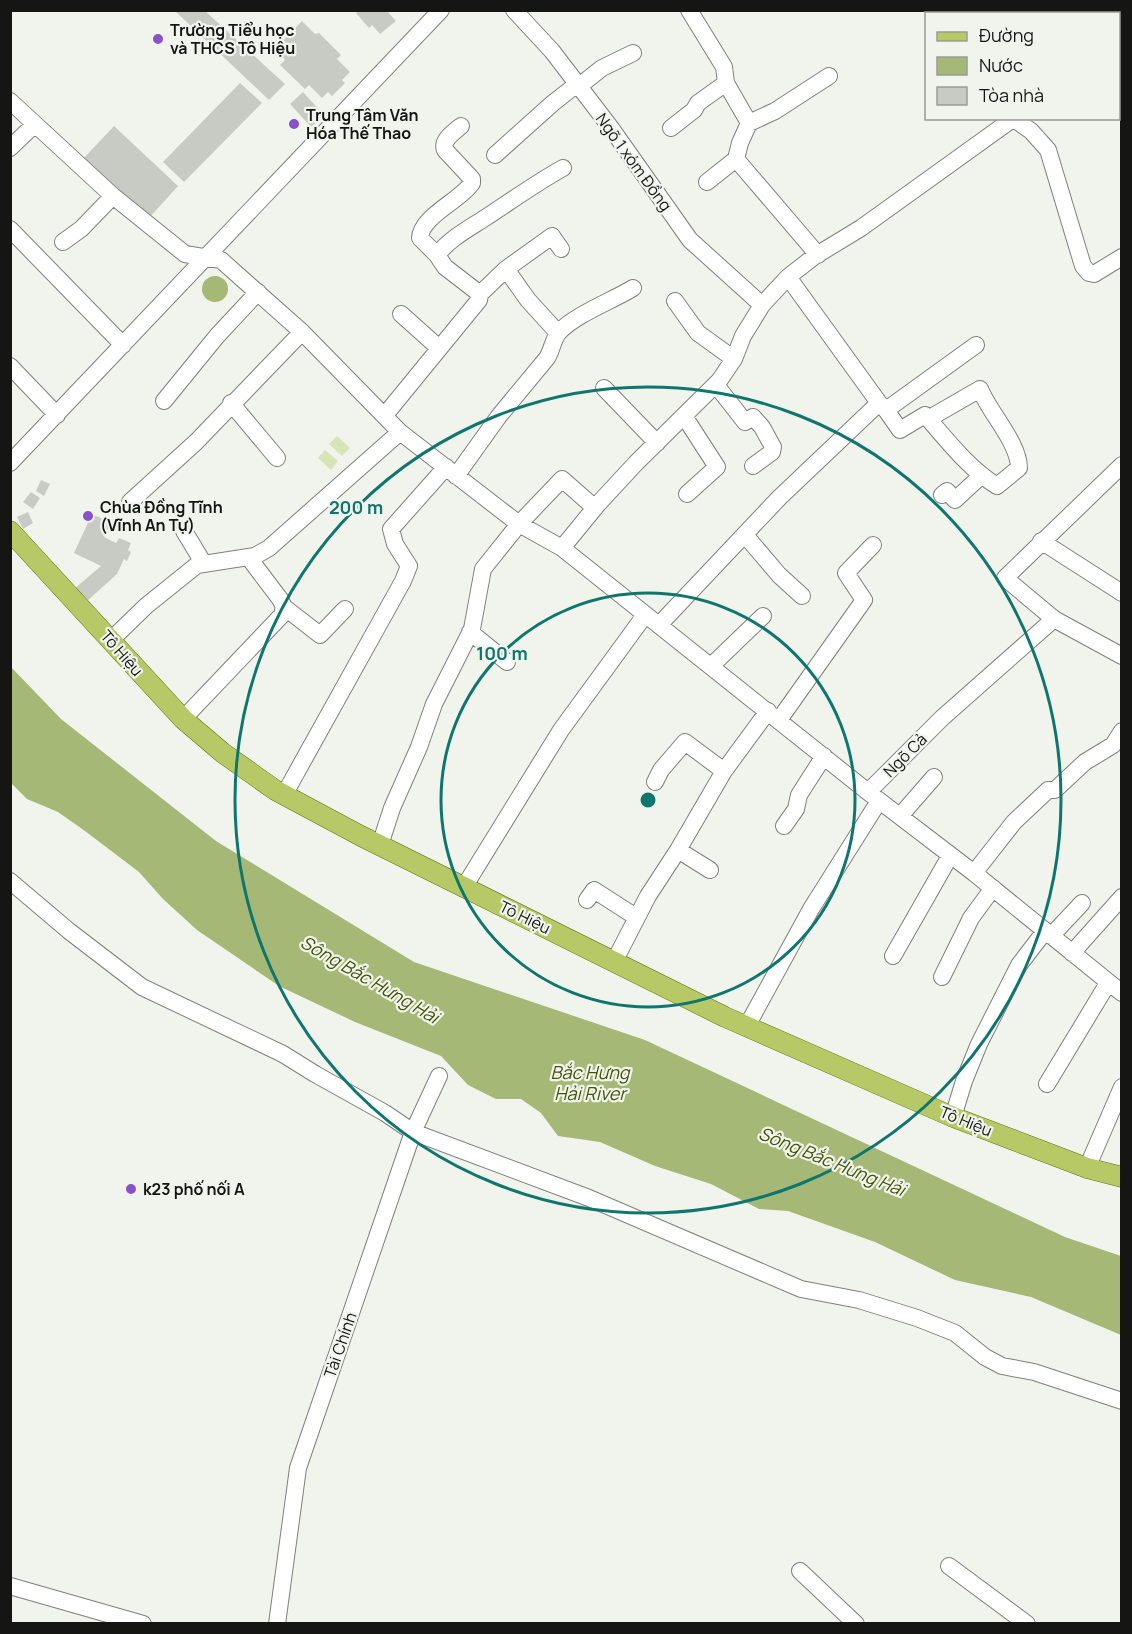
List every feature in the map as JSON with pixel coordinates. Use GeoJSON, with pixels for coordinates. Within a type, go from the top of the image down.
{"type":"FeatureCollection","features":[{"type":"Feature","properties":{"kind":"main road","name":"Tô Hiệu"},"geometry":{"type":"LineString","coordinates":[[10,531],[183,719],[223,753],[284,795],[464,888],[747,1026],[953,1117],[1087,1168],[1122,1177]]}},
{"type":"Feature","properties":{"kind":"street"},"geometry":{"type":"LineString","coordinates":[[10,463],[441,10]]}},
{"type":"Feature","properties":{"kind":"street","name":"Ngõ 1 xóm Đồng"},"geometry":{"type":"LineString","coordinates":[[514,10],[552,51],[628,150],[690,240],[762,305]]}},
{"type":"Feature","properties":{"kind":"street"},"geometry":{"type":"LineString","coordinates":[[689,10],[724,67],[726,83],[749,123]]}},
{"type":"Feature","properties":{"kind":"street"},"geometry":{"type":"LineString","coordinates":[[495,155],[553,103],[603,68],[633,53]]}},
{"type":"Feature","properties":{"kind":"street"},"geometry":{"type":"LineString","coordinates":[[707,182],[736,159],[749,123],[775,111],[829,76]]}},
{"type":"Feature","properties":{"kind":"street"},"geometry":{"type":"LineString","coordinates":[[671,128],[694,110],[698,102],[726,83]]}},
{"type":"Feature","properties":{"kind":"street"},"geometry":{"type":"LineString","coordinates":[[10,101],[113,196],[185,254],[221,260],[302,332],[400,432],[519,524],[562,548],[950,856],[1021,908],[1115,988],[1047,1084]]}},
{"type":"Feature","properties":{"kind":"street"},"geometry":{"type":"LineString","coordinates":[[562,548],[595,508],[716,385],[734,359],[743,336],[762,305],[788,277],[1013,120]]}},
{"type":"Feature","properties":{"kind":"street"},"geometry":{"type":"LineString","coordinates":[[1015,120],[1031,131],[1048,150],[1083,266],[1089,273],[1094,274],[1122,257]]}},
{"type":"Feature","properties":{"kind":"street"},"geometry":{"type":"LineString","coordinates":[[10,148],[34,125]]}},
{"type":"Feature","properties":{"kind":"street"},"geometry":{"type":"LineString","coordinates":[[461,126],[444,141],[443,146],[472,179],[472,183],[430,220],[420,232],[420,238],[445,267],[480,294]]}},
{"type":"Feature","properties":{"kind":"street"},"geometry":{"type":"LineString","coordinates":[[736,159],[818,255]]}},
{"type":"Feature","properties":{"kind":"street"},"geometry":{"type":"LineString","coordinates":[[437,255],[468,228],[563,168]]}},
{"type":"Feature","properties":{"kind":"street"},"geometry":{"type":"LineString","coordinates":[[63,242],[81,229],[113,196]]}},
{"type":"Feature","properties":{"kind":"street"},"geometry":{"type":"LineString","coordinates":[[10,229],[123,345]]}},
{"type":"Feature","properties":{"kind":"street"},"geometry":{"type":"LineString","coordinates":[[385,415],[479,300],[480,294],[506,269],[552,236],[561,249]]}},
{"type":"Feature","properties":{"kind":"street"},"geometry":{"type":"LineString","coordinates":[[506,269],[528,300],[558,333]]}},
{"type":"Feature","properties":{"kind":"street"},"geometry":{"type":"LineString","coordinates":[[788,277],[900,430],[925,415],[928,419],[982,475],[998,486],[1019,468],[1019,460],[1011,443],[980,389],[928,419]]}},
{"type":"Feature","properties":{"kind":"street"},"geometry":{"type":"LineString","coordinates":[[284,795],[410,566],[395,544],[392,529],[451,472],[499,416],[547,358],[553,349],[558,333],[596,308],[633,288]]}},
{"type":"Feature","properties":{"kind":"street"},"geometry":{"type":"LineString","coordinates":[[164,401],[217,336],[258,292]]}},
{"type":"Feature","properties":{"kind":"street"},"geometry":{"type":"LineString","coordinates":[[675,301],[698,333],[734,359]]}},
{"type":"Feature","properties":{"kind":"street"},"geometry":{"type":"LineString","coordinates":[[400,314],[439,348]]}},
{"type":"Feature","properties":{"kind":"street"},"geometry":{"type":"LineString","coordinates":[[130,502],[196,442],[302,332]]}},
{"type":"Feature","properties":{"kind":"street"},"geometry":{"type":"LineString","coordinates":[[659,626],[779,498],[882,407],[976,345]]}},
{"type":"Feature","properties":{"kind":"street"},"geometry":{"type":"LineString","coordinates":[[10,366],[57,415]]}},
{"type":"Feature","properties":{"kind":"street"},"geometry":{"type":"LineString","coordinates":[[716,385],[745,422],[753,417],[774,447],[772,452],[753,466]]}},
{"type":"Feature","properties":{"kind":"street"},"geometry":{"type":"LineString","coordinates":[[604,388],[657,443]]}},
{"type":"Feature","properties":{"kind":"street"},"geometry":{"type":"LineString","coordinates":[[231,404],[277,458]]}},
{"type":"Feature","properties":{"kind":"street"},"geometry":{"type":"LineString","coordinates":[[684,416],[717,467],[687,494]]}},
{"type":"Feature","properties":{"kind":"street"},"geometry":{"type":"LineString","coordinates":[[111,640],[146,606],[197,565],[249,558],[269,548],[400,432]]}},
{"type":"Feature","properties":{"kind":"street"},"geometry":{"type":"LineString","coordinates":[[1122,465],[1005,578],[1054,619],[1122,656]]}},
{"type":"Feature","properties":{"kind":"street"},"geometry":{"type":"LineString","coordinates":[[942,495],[947,491],[955,500],[982,475]]}},
{"type":"Feature","properties":{"kind":"street"},"geometry":{"type":"LineString","coordinates":[[380,846],[392,808],[419,747],[434,704],[470,632],[483,569],[519,524],[562,479],[595,508]]}},
{"type":"Feature","properties":{"kind":"street"},"geometry":{"type":"LineString","coordinates":[[184,531],[204,564]]}},
{"type":"Feature","properties":{"kind":"street"},"geometry":{"type":"LineString","coordinates":[[745,535],[779,575],[802,596]]}},
{"type":"Feature","properties":{"kind":"street"},"geometry":{"type":"LineString","coordinates":[[1041,541],[1122,593]]}},
{"type":"Feature","properties":{"kind":"street"},"geometry":{"type":"LineString","coordinates":[[614,962],[648,896],[724,771],[774,716],[864,600],[846,573],[873,545]]}},
{"type":"Feature","properties":{"kind":"street"},"geometry":{"type":"LineString","coordinates":[[249,558],[284,607],[320,635],[345,609]]}},
{"type":"Feature","properties":{"kind":"street"},"geometry":{"type":"LineString","coordinates":[[183,719],[282,615],[284,607]]}},
{"type":"Feature","properties":{"kind":"street"},"geometry":{"type":"LineString","coordinates":[[464,888],[561,730],[645,615]]}},
{"type":"Feature","properties":{"kind":"street"},"geometry":{"type":"LineString","coordinates":[[711,666],[763,616]]}},
{"type":"Feature","properties":{"kind":"street","name":"Ngõ Cả"},"geometry":{"type":"LineString","coordinates":[[747,1026],[874,796],[942,718],[1054,619]]}},
{"type":"Feature","properties":{"kind":"street"},"geometry":{"type":"LineString","coordinates":[[470,632],[507,662]]}},
{"type":"Feature","properties":{"kind":"street"},"geometry":{"type":"LineString","coordinates":[[974,873],[1014,822],[1048,790],[1055,790],[1085,762],[1113,745],[1122,731]]}},
{"type":"Feature","properties":{"kind":"street"},"geometry":{"type":"LineString","coordinates":[[655,782],[661,770],[685,742],[724,771]]}},
{"type":"Feature","properties":{"kind":"street"},"geometry":{"type":"LineString","coordinates":[[784,826],[796,809],[799,795],[824,756]]}},
{"type":"Feature","properties":{"kind":"street"},"geometry":{"type":"LineString","coordinates":[[900,816],[934,777]]}},
{"type":"Feature","properties":{"kind":"street"},"geometry":{"type":"LineString","coordinates":[[678,850],[710,870]]}},
{"type":"Feature","properties":{"kind":"street"},"geometry":{"type":"LineString","coordinates":[[893,956],[950,856]]}},
{"type":"Feature","properties":{"kind":"street"},"geometry":{"type":"LineString","coordinates":[[10,881],[141,987],[283,1054],[385,1113],[413,1132],[589,1198],[801,1289],[859,1300],[917,1318],[955,1333],[985,1357],[1002,1366],[1034,1372],[1122,1401]]}},
{"type":"Feature","properties":{"kind":"street"},"geometry":{"type":"LineString","coordinates":[[942,977],[971,918],[993,888]]}},
{"type":"Feature","properties":{"kind":"street"},"geometry":{"type":"LineString","coordinates":[[587,900],[594,890],[636,917]]}},
{"type":"Feature","properties":{"kind":"street"},"geometry":{"type":"LineString","coordinates":[[1072,953],[1122,897]]}},
{"type":"Feature","properties":{"kind":"street"},"geometry":{"type":"LineString","coordinates":[[953,1117],[979,1044],[1019,965],[1048,933],[1082,903]]}},
{"type":"Feature","properties":{"kind":"street","name":"Tài Chính"},"geometry":{"type":"LineString","coordinates":[[277,1623],[298,1468],[413,1132],[439,1076]]}},
{"type":"Feature","properties":{"kind":"street"},"geometry":{"type":"LineString","coordinates":[[1087,1168],[1122,1087]]}},
{"type":"Feature","properties":{"kind":"street"},"geometry":{"type":"LineString","coordinates":[[950,1566],[1028,1623]]}},
{"type":"Feature","properties":{"kind":"street"},"geometry":{"type":"LineString","coordinates":[[800,1571],[856,1623]]}},
{"type":"Feature","properties":{"kind":"street"},"geometry":{"type":"LineString","coordinates":[[10,1586],[143,1623]]}},
{"type":"Feature","properties":{"kind":"shaded area"},"geometry":{"type":"Polygon","coordinates":[[[337,436],[350,448],[342,456],[329,444],[337,436]]]}},
{"type":"Feature","properties":{"kind":"shaded area"},"geometry":{"type":"Polygon","coordinates":[[[325,450],[338,461],[331,470],[318,458],[325,450]]]}},
{"type":"Feature","properties":{"kind":"water"},"geometry":{"type":"Polygon","coordinates":[[[215,276],[224,280],[228,289],[224,298],[215,302],[206,298],[202,289],[206,280],[215,276]]]}},
{"type":"Feature","properties":{"kind":"water","name":"Bắc Hưng Hải River"},"geometry":{"type":"Polygon","coordinates":[[[10,666],[61,719],[216,841],[414,962],[645,1040],[1065,1237],[1121,1256],[1121,1335],[1031,1297],[955,1280],[875,1242],[788,1211],[759,1209],[711,1184],[655,1166],[600,1142],[558,1136],[541,1113],[521,1099],[496,1099],[468,1085],[441,1056],[355,1022],[279,986],[197,930],[163,899],[139,872],[85,831],[58,812],[27,799],[11,783],[10,666]]]}},
{"type":"Feature","properties":{"kind":"building"},"geometry":{"type":"Polygon","coordinates":[[[174,10],[204,10],[285,84],[269,100],[174,10]]]}},
{"type":"Feature","properties":{"kind":"building"},"geometry":{"type":"Polygon","coordinates":[[[360,10],[386,10],[396,21],[380,34],[372,25],[369,28],[356,13],[360,10]]]}},
{"type":"Feature","properties":{"kind":"building"},"geometry":{"type":"Polygon","coordinates":[[[302,21],[315,34],[319,33],[341,55],[337,59],[350,72],[342,80],[345,83],[332,96],[328,92],[322,98],[309,85],[305,89],[280,65],[285,60],[275,49],[302,21]]]}},
{"type":"Feature","properties":{"kind":"building"},"geometry":{"type":"Polygon","coordinates":[[[240,83],[262,103],[184,182],[163,162],[240,83]]]}},
{"type":"Feature","properties":{"kind":"building"},"geometry":{"type":"Polygon","coordinates":[[[303,92],[324,115],[311,127],[290,104],[303,92]]]}},
{"type":"Feature","properties":{"kind":"building"},"geometry":{"type":"Polygon","coordinates":[[[114,126],[178,186],[149,218],[84,158],[114,126]]]}},
{"type":"Feature","properties":{"kind":"building"},"geometry":{"type":"Polygon","coordinates":[[[41,480],[50,484],[44,496],[36,491],[41,480]]]}},
{"type":"Feature","properties":{"kind":"building"},"geometry":{"type":"Polygon","coordinates":[[[31,492],[40,498],[33,509],[23,502],[31,492]]]}},
{"type":"Feature","properties":{"kind":"building"},"geometry":{"type":"Polygon","coordinates":[[[28,512],[33,523],[23,529],[17,517],[28,512]]]}},
{"type":"Feature","properties":{"kind":"building"},"geometry":{"type":"Polygon","coordinates":[[[92,514],[111,523],[104,537],[116,543],[119,538],[131,543],[128,550],[131,552],[127,561],[124,559],[117,574],[86,602],[74,589],[101,566],[74,553],[92,514]]]}},
{"type":"Feature","properties":{"kind":"place","name":"Trường Tiểu học và THCS Tô Hiệu"},"geometry":{"type":"Point","coordinates":[158,39]}},
{"type":"Feature","properties":{"kind":"place","name":"Trung Tâm Văn Hóa Thế Thao"},"geometry":{"type":"Point","coordinates":[294,124]}},
{"type":"Feature","properties":{"kind":"place","name":"Chùa Đồng Tĩnh (Vĩnh An Tự)"},"geometry":{"type":"Point","coordinates":[88,516]}},
{"type":"Feature","properties":{"kind":"place","name":"k23 phố nối A"},"geometry":{"type":"Point","coordinates":[131,1189]}},
{"type":"Feature","properties":{"kind":"water label","name":"Sông Bắc Hưng Hải"},"geometry":{"type":"Point","coordinates":[370,979]}},
{"type":"Feature","properties":{"kind":"water label","name":"Sông Bắc Hưng Hải"},"geometry":{"type":"Point","coordinates":[832,1161]}}]}
